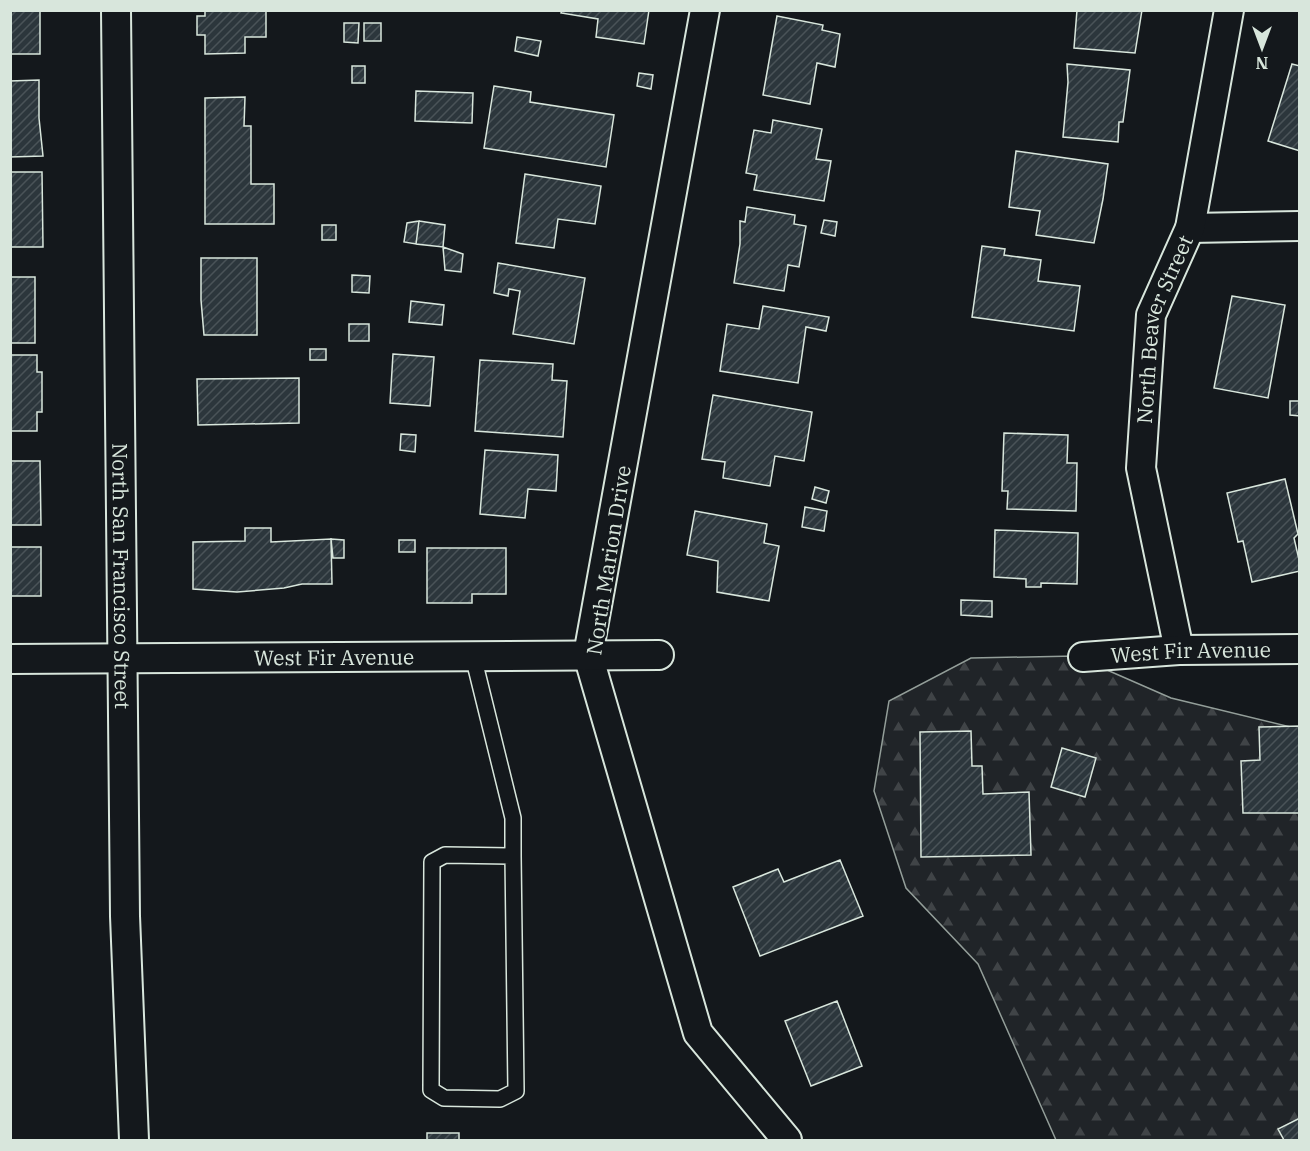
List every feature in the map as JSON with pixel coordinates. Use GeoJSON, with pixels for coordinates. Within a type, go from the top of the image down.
{"type":"FeatureCollection","features":[{"type":"Feature","properties":{"kind":"street","name":"North San Francisco Street"},"geometry":{"type":"LineString","coordinates":[[116,10],[125,916],[134,1140]]}},
{"type":"Feature","properties":{"kind":"street","name":"North Marion Drive"},"geometry":{"type":"LineString","coordinates":[[705,10],[588,655],[698,1033],[788,1140]]}},
{"type":"Feature","properties":{"kind":"street","name":"North Beaver Street"},"geometry":{"type":"LineString","coordinates":[[1179,650],[1142,468],[1151,315],[1190,228],[1229,10]]}},
{"type":"Feature","properties":{"kind":"street"},"geometry":{"type":"LineString","coordinates":[[1190,228],[1299,226]]}},
{"type":"Feature","properties":{"kind":"street","name":"West Fir Avenue"},"geometry":{"type":"LineString","coordinates":[[1083,657],[1179,650],[1299,649]]}},
{"type":"Feature","properties":{"kind":"street","name":"West Fir Avenue"},"geometry":{"type":"LineString","coordinates":[[10,659],[659,655]]}},
{"type":"Feature","properties":{"kind":"lane"},"geometry":{"type":"LineString","coordinates":[[473,656],[513,818],[516,1091],[500,1099],[444,1098],[431,1090],[432,862],[445,855],[513,856]]}},
{"type":"Feature","properties":{"kind":"green space"},"geometry":{"type":"Polygon","coordinates":[[[1075,656],[1171,698],[1299,729],[1299,1140],[1056,1140],[978,964],[906,888],[874,791],[889,701],[971,658],[1075,656]]]}},
{"type":"Feature","properties":{"kind":"building"},"geometry":{"type":"Polygon","coordinates":[[[10,10],[40,10],[40,54],[10,54],[10,10]]]}},
{"type":"Feature","properties":{"kind":"building"},"geometry":{"type":"Polygon","coordinates":[[[205,10],[266,10],[266,37],[245,37],[245,53],[205,54],[205,35],[197,35],[197,16],[205,16],[205,10]]]}},
{"type":"Feature","properties":{"kind":"building"},"geometry":{"type":"Polygon","coordinates":[[[562,10],[649,10],[644,44],[596,37],[598,19],[561,13],[562,10]]]}},
{"type":"Feature","properties":{"kind":"building"},"geometry":{"type":"Polygon","coordinates":[[[1077,10],[1142,10],[1135,53],[1074,48],[1077,10]]]}},
{"type":"Feature","properties":{"kind":"building"},"geometry":{"type":"Polygon","coordinates":[[[777,16],[823,25],[822,30],[840,34],[835,67],[817,63],[810,104],[763,95],[777,16]]]}},
{"type":"Feature","properties":{"kind":"building"},"geometry":{"type":"Polygon","coordinates":[[[344,23],[359,23],[358,43],[344,42],[344,23]]]}},
{"type":"Feature","properties":{"kind":"building"},"geometry":{"type":"Polygon","coordinates":[[[364,23],[381,23],[381,41],[364,41],[364,23]]]}},
{"type":"Feature","properties":{"kind":"building"},"geometry":{"type":"Polygon","coordinates":[[[517,37],[541,41],[538,56],[515,51],[517,37]]]}},
{"type":"Feature","properties":{"kind":"building"},"geometry":{"type":"Polygon","coordinates":[[[1067,64],[1130,70],[1123,122],[1119,122],[1118,142],[1063,137],[1068,82],[1067,64]]]}},
{"type":"Feature","properties":{"kind":"building"},"geometry":{"type":"Polygon","coordinates":[[[1292,64],[1300,66],[1300,151],[1268,141],[1292,64]]]}},
{"type":"Feature","properties":{"kind":"building"},"geometry":{"type":"Polygon","coordinates":[[[352,66],[365,66],[365,83],[352,83],[352,66]]]}},
{"type":"Feature","properties":{"kind":"building"},"geometry":{"type":"Polygon","coordinates":[[[639,73],[653,75],[651,89],[637,86],[639,73]]]}},
{"type":"Feature","properties":{"kind":"building"},"geometry":{"type":"Polygon","coordinates":[[[39,80],[39,118],[43,156],[10,157],[10,81],[39,80]]]}},
{"type":"Feature","properties":{"kind":"building"},"geometry":{"type":"Polygon","coordinates":[[[494,86],[531,92],[530,102],[614,115],[606,167],[484,148],[494,86]]]}},
{"type":"Feature","properties":{"kind":"building"},"geometry":{"type":"Polygon","coordinates":[[[416,91],[473,93],[472,123],[415,121],[416,91]]]}},
{"type":"Feature","properties":{"kind":"building"},"geometry":{"type":"Polygon","coordinates":[[[245,97],[244,126],[251,126],[251,184],[274,184],[274,224],[205,224],[205,98],[245,97]]]}},
{"type":"Feature","properties":{"kind":"building"},"geometry":{"type":"Polygon","coordinates":[[[773,120],[822,129],[816,159],[831,161],[824,201],[754,190],[757,175],[746,173],[754,130],[771,133],[773,120]]]}},
{"type":"Feature","properties":{"kind":"building"},"geometry":{"type":"Polygon","coordinates":[[[1016,151],[1108,164],[1094,243],[1036,235],[1040,211],[1009,207],[1016,151]]]}},
{"type":"Feature","properties":{"kind":"building"},"geometry":{"type":"Polygon","coordinates":[[[10,172],[42,172],[43,247],[10,247],[10,172]]]}},
{"type":"Feature","properties":{"kind":"building"},"geometry":{"type":"Polygon","coordinates":[[[525,174],[601,186],[595,224],[558,219],[554,248],[516,243],[525,174]]]}},
{"type":"Feature","properties":{"kind":"building"},"geometry":{"type":"Polygon","coordinates":[[[747,207],[795,215],[794,224],[806,226],[799,267],[788,265],[784,291],[734,283],[740,244],[740,221],[745,222],[747,207]]]}},
{"type":"Feature","properties":{"kind":"building"},"geometry":{"type":"Polygon","coordinates":[[[824,220],[837,222],[835,236],[821,233],[824,220]]]}},
{"type":"Feature","properties":{"kind":"building"},"geometry":{"type":"Polygon","coordinates":[[[419,221],[445,225],[443,247],[416,244],[419,221]]]}},
{"type":"Feature","properties":{"kind":"building"},"geometry":{"type":"Polygon","coordinates":[[[419,221],[416,244],[404,242],[407,223],[419,221]]]}},
{"type":"Feature","properties":{"kind":"building"},"geometry":{"type":"Polygon","coordinates":[[[322,225],[336,225],[336,240],[322,240],[322,225]]]}},
{"type":"Feature","properties":{"kind":"building"},"geometry":{"type":"Polygon","coordinates":[[[982,246],[1005,249],[1004,255],[1041,260],[1038,281],[1080,286],[1074,331],[972,317],[982,246]]]}},
{"type":"Feature","properties":{"kind":"building"},"geometry":{"type":"Polygon","coordinates":[[[443,247],[463,254],[461,272],[445,270],[443,247]]]}},
{"type":"Feature","properties":{"kind":"building"},"geometry":{"type":"Polygon","coordinates":[[[201,258],[257,258],[257,335],[204,335],[201,258]]]}},
{"type":"Feature","properties":{"kind":"building"},"geometry":{"type":"Polygon","coordinates":[[[498,263],[585,278],[574,344],[513,334],[520,291],[509,289],[508,296],[494,293],[498,263]]]}},
{"type":"Feature","properties":{"kind":"building"},"geometry":{"type":"Polygon","coordinates":[[[352,275],[370,276],[369,293],[352,292],[352,275]]]}},
{"type":"Feature","properties":{"kind":"building"},"geometry":{"type":"Polygon","coordinates":[[[10,277],[35,277],[35,343],[10,343],[10,277]]]}},
{"type":"Feature","properties":{"kind":"building"},"geometry":{"type":"Polygon","coordinates":[[[1232,296],[1285,305],[1268,398],[1214,388],[1232,296]]]}},
{"type":"Feature","properties":{"kind":"building"},"geometry":{"type":"Polygon","coordinates":[[[411,301],[444,305],[442,325],[409,322],[411,301]]]}},
{"type":"Feature","properties":{"kind":"building"},"geometry":{"type":"Polygon","coordinates":[[[763,306],[829,317],[826,331],[806,327],[798,383],[720,371],[727,324],[759,329],[763,306]]]}},
{"type":"Feature","properties":{"kind":"building"},"geometry":{"type":"Polygon","coordinates":[[[349,324],[369,324],[369,341],[349,341],[349,324]]]}},
{"type":"Feature","properties":{"kind":"building"},"geometry":{"type":"Polygon","coordinates":[[[310,349],[326,349],[326,360],[310,360],[310,349]]]}},
{"type":"Feature","properties":{"kind":"building"},"geometry":{"type":"Polygon","coordinates":[[[393,354],[434,357],[430,406],[390,403],[393,354]]]}},
{"type":"Feature","properties":{"kind":"building"},"geometry":{"type":"Polygon","coordinates":[[[10,355],[37,355],[37,372],[42,372],[42,412],[37,412],[37,431],[10,431],[10,355]]]}},
{"type":"Feature","properties":{"kind":"building"},"geometry":{"type":"Polygon","coordinates":[[[480,360],[553,364],[552,380],[567,381],[563,437],[475,431],[480,360]]]}},
{"type":"Feature","properties":{"kind":"building"},"geometry":{"type":"Polygon","coordinates":[[[299,378],[299,423],[198,425],[197,379],[299,378]]]}},
{"type":"Feature","properties":{"kind":"building"},"geometry":{"type":"Polygon","coordinates":[[[713,395],[812,412],[804,461],[775,456],[770,486],[723,478],[725,462],[702,459],[713,395]]]}},
{"type":"Feature","properties":{"kind":"building"},"geometry":{"type":"Polygon","coordinates":[[[1290,401],[1300,401],[1300,416],[1290,415],[1290,401]]]}},
{"type":"Feature","properties":{"kind":"building"},"geometry":{"type":"Polygon","coordinates":[[[1004,433],[1068,435],[1067,463],[1077,463],[1076,511],[1007,509],[1008,491],[1002,491],[1004,433]]]}},
{"type":"Feature","properties":{"kind":"building"},"geometry":{"type":"Polygon","coordinates":[[[401,434],[416,435],[415,452],[400,450],[401,434]]]}},
{"type":"Feature","properties":{"kind":"building"},"geometry":{"type":"Polygon","coordinates":[[[485,450],[558,455],[556,491],[528,489],[525,518],[480,514],[485,450]]]}},
{"type":"Feature","properties":{"kind":"building"},"geometry":{"type":"Polygon","coordinates":[[[10,461],[40,461],[41,525],[10,525],[10,461]]]}},
{"type":"Feature","properties":{"kind":"building"},"geometry":{"type":"Polygon","coordinates":[[[1285,479],[1298,534],[1294,538],[1300,571],[1252,582],[1243,541],[1238,542],[1227,493],[1285,479]]]}},
{"type":"Feature","properties":{"kind":"building"},"geometry":{"type":"Polygon","coordinates":[[[815,487],[829,491],[826,503],[812,499],[815,487]]]}},
{"type":"Feature","properties":{"kind":"building"},"geometry":{"type":"Polygon","coordinates":[[[805,507],[827,511],[824,531],[802,527],[805,507]]]}},
{"type":"Feature","properties":{"kind":"building"},"geometry":{"type":"Polygon","coordinates":[[[695,511],[767,524],[764,543],[779,546],[769,601],[717,592],[718,561],[687,555],[695,511]]]}},
{"type":"Feature","properties":{"kind":"building"},"geometry":{"type":"Polygon","coordinates":[[[245,528],[271,528],[271,542],[331,539],[332,584],[302,584],[237,592],[193,589],[193,542],[245,541],[245,528]]]}},
{"type":"Feature","properties":{"kind":"building"},"geometry":{"type":"Polygon","coordinates":[[[995,530],[1078,533],[1077,584],[1041,583],[1041,587],[1026,587],[1026,579],[994,577],[995,530]]]}},
{"type":"Feature","properties":{"kind":"building"},"geometry":{"type":"Polygon","coordinates":[[[331,539],[344,540],[344,558],[333,558],[331,539]]]}},
{"type":"Feature","properties":{"kind":"building"},"geometry":{"type":"Polygon","coordinates":[[[399,540],[415,540],[415,552],[399,552],[399,540]]]}},
{"type":"Feature","properties":{"kind":"building"},"geometry":{"type":"Polygon","coordinates":[[[10,547],[41,547],[41,596],[10,596],[10,547]]]}},
{"type":"Feature","properties":{"kind":"building"},"geometry":{"type":"Polygon","coordinates":[[[427,548],[506,548],[506,594],[472,594],[472,603],[427,603],[427,548]]]}},
{"type":"Feature","properties":{"kind":"building"},"geometry":{"type":"Polygon","coordinates":[[[961,600],[992,601],[992,617],[961,615],[961,600]]]}},
{"type":"Feature","properties":{"kind":"building"},"geometry":{"type":"Polygon","coordinates":[[[1300,726],[1300,813],[1243,813],[1241,761],[1260,760],[1259,727],[1300,726]]]}},
{"type":"Feature","properties":{"kind":"building"},"geometry":{"type":"Polygon","coordinates":[[[971,731],[972,766],[982,766],[983,794],[1029,792],[1031,855],[921,857],[920,732],[971,731]]]}},
{"type":"Feature","properties":{"kind":"building"},"geometry":{"type":"Polygon","coordinates":[[[1062,748],[1096,758],[1085,797],[1051,787],[1062,748]]]}},
{"type":"Feature","properties":{"kind":"building"},"geometry":{"type":"Polygon","coordinates":[[[840,860],[863,916],[760,956],[733,887],[778,869],[784,882],[840,860]]]}},
{"type":"Feature","properties":{"kind":"building"},"geometry":{"type":"Polygon","coordinates":[[[837,1001],[862,1066],[811,1086],[785,1021],[837,1001]]]}},
{"type":"Feature","properties":{"kind":"building"},"geometry":{"type":"Polygon","coordinates":[[[1300,1118],[1300,1140],[1284,1140],[1278,1129],[1300,1118]]]}},
{"type":"Feature","properties":{"kind":"building"},"geometry":{"type":"Polygon","coordinates":[[[427,1133],[459,1133],[459,1140],[427,1140],[427,1133]]]}}]}
